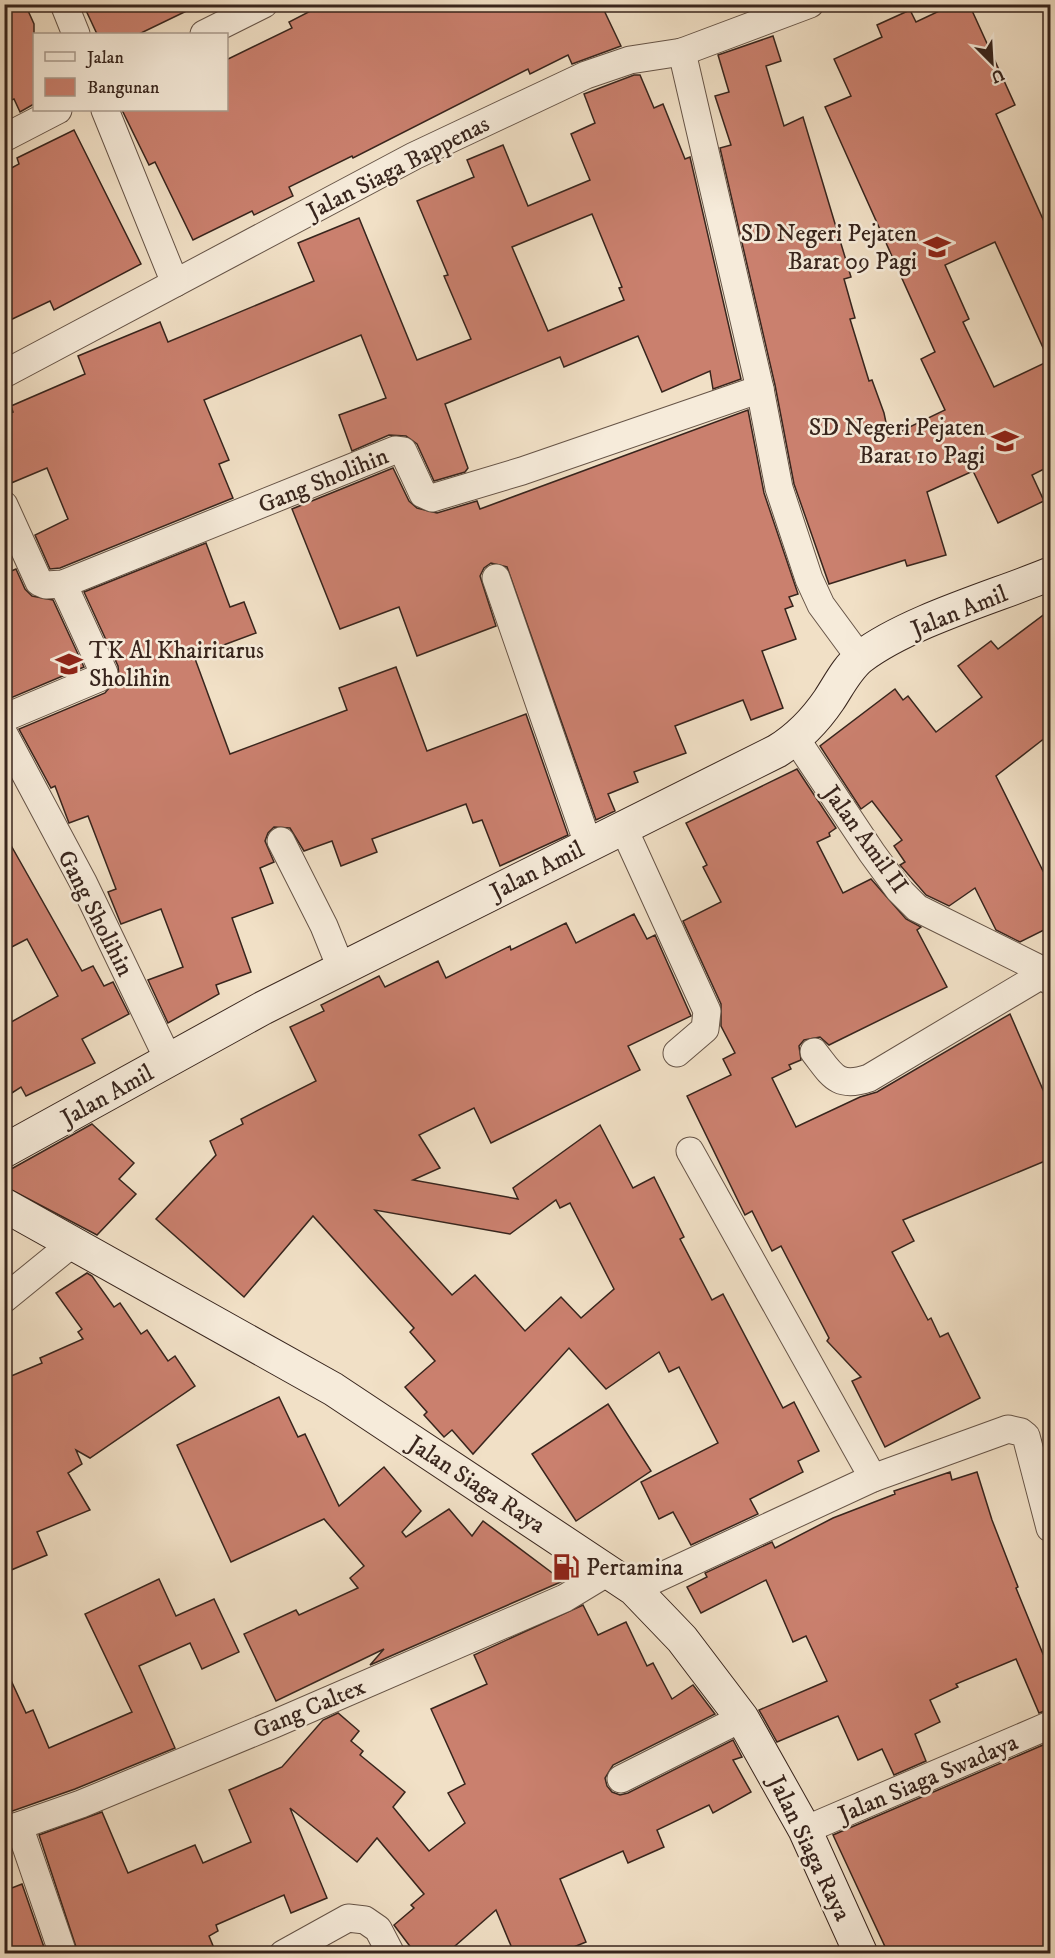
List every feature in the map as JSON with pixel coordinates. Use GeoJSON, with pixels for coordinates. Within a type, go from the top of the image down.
{"type":"FeatureCollection","features":[{"type":"Feature","properties":{"kind":"street"},"geometry":{"type":"LineString","coordinates":[[64,4],[76,33]]}},
{"type":"Feature","properties":{"kind":"street"},"geometry":{"type":"LineString","coordinates":[[206,33],[264,4]]}},
{"type":"Feature","properties":{"kind":"street","name":"Jalan Siaga Bappenas"},"geometry":{"type":"LineString","coordinates":[[4,374],[414,156],[586,75],[630,60],[682,52],[810,4]]}},
{"type":"Feature","properties":{"kind":"street"},"geometry":{"type":"LineString","coordinates":[[682,52],[760,389],[779,488],[809,579],[821,605],[860,658]]}},
{"type":"Feature","properties":{"kind":"street"},"geometry":{"type":"LineString","coordinates":[[4,138],[56,111]]}},
{"type":"Feature","properties":{"kind":"street"},"geometry":{"type":"LineString","coordinates":[[105,111],[175,283]]}},
{"type":"Feature","properties":{"kind":"street","name":"Gang Sholihin"},"geometry":{"type":"LineString","coordinates":[[63,584],[395,450],[406,453],[423,494],[432,498],[522,471],[760,389]]}},
{"type":"Feature","properties":{"kind":"street"},"geometry":{"type":"LineString","coordinates":[[4,504],[39,582],[46,585],[63,584],[104,672],[99,678],[4,718]]}},
{"type":"Feature","properties":{"kind":"street","name":"Jalan Amil"},"geometry":{"type":"LineString","coordinates":[[4,1151],[262,1008],[588,844],[728,778],[796,739],[815,719],[846,672],[860,658],[879,645],[926,623],[1050,574]]}},
{"type":"Feature","properties":{"kind":"street"},"geometry":{"type":"LineString","coordinates":[[496,578],[588,844]]}},
{"type":"Feature","properties":{"kind":"street","name":"Gang Sholihin"},"geometry":{"type":"LineString","coordinates":[[4,734],[83,882],[169,1061]]}},
{"type":"Feature","properties":{"kind":"street","name":"Jalan Amil II"},"geometry":{"type":"LineString","coordinates":[[796,739],[872,853],[899,890],[918,908],[1049,975]]}},
{"type":"Feature","properties":{"kind":"street"},"geometry":{"type":"LineString","coordinates":[[623,827],[707,1011],[708,1021],[705,1029],[677,1053]]}},
{"type":"Feature","properties":{"kind":"street"},"geometry":{"type":"LineString","coordinates":[[281,841],[324,926],[341,968]]}},
{"type":"Feature","properties":{"kind":"street"},"geometry":{"type":"LineString","coordinates":[[814,1052],[837,1080],[855,1083],[876,1074],[1049,975]]}},
{"type":"Feature","properties":{"kind":"street"},"geometry":{"type":"LineString","coordinates":[[690,1151],[873,1478]]}},
{"type":"Feature","properties":{"kind":"street","name":"Jalan Siaga Raya"},"geometry":{"type":"LineString","coordinates":[[4,1205],[74,1242],[333,1389],[621,1580],[682,1639],[742,1718],[805,1830],[861,1953]]}},
{"type":"Feature","properties":{"kind":"street"},"geometry":{"type":"LineString","coordinates":[[4,1299],[74,1242]]}},
{"type":"Feature","properties":{"kind":"street","name":"Gang Caltex"},"geometry":{"type":"LineString","coordinates":[[12,1828],[274,1724],[565,1598],[621,1580],[657,1581],[873,1478],[998,1431],[1014,1429],[1026,1436],[1050,1528]]}},
{"type":"Feature","properties":{"kind":"street"},"geometry":{"type":"LineString","coordinates":[[621,1779],[742,1718]]}},
{"type":"Feature","properties":{"kind":"street","name":"Jalan Siaga Swadaya"},"geometry":{"type":"LineString","coordinates":[[805,1830],[1050,1725]]}},
{"type":"Feature","properties":{"kind":"street"},"geometry":{"type":"LineString","coordinates":[[12,1828],[63,1953]]}},
{"type":"Feature","properties":{"kind":"street"},"geometry":{"type":"LineString","coordinates":[[283,1953],[348,1918],[365,1920],[378,1929],[392,1953]]}},
{"type":"Feature","properties":{"kind":"building"},"geometry":{"type":"Polygon","coordinates":[[[19,4],[25,4],[34,24],[33,105],[20,112],[14,99],[4,103],[4,11],[19,4]]]}},
{"type":"Feature","properties":{"kind":"building"},"geometry":{"type":"Polygon","coordinates":[[[83,4],[201,4],[141,33],[97,33],[83,4]]]}},
{"type":"Feature","properties":{"kind":"building"},"geometry":{"type":"Polygon","coordinates":[[[324,4],[601,4],[621,46],[572,64],[568,55],[530,74],[528,69],[353,158],[352,156],[289,187],[293,196],[254,215],[252,211],[193,240],[155,162],[149,165],[122,111],[228,111],[228,59],[292,28],[289,22],[324,4]]]}},
{"type":"Feature","properties":{"kind":"building"},"geometry":{"type":"Polygon","coordinates":[[[954,4],[969,4],[1015,105],[996,114],[1050,235],[1050,466],[1032,475],[1044,501],[998,523],[973,471],[927,492],[946,555],[907,566],[905,560],[829,584],[794,484],[775,385],[720,148],[731,145],[715,96],[729,92],[718,55],[773,36],[781,61],[766,66],[784,126],[803,117],[851,277],[844,279],[855,318],[850,319],[869,381],[872,380],[884,413],[889,437],[945,410],[921,359],[935,352],[825,107],[851,96],[834,59],[882,37],[877,25],[910,10],[916,22],[954,4]],[[995,242],[945,265],[969,319],[963,322],[994,387],[1049,361],[995,242]]]}},
{"type":"Feature","properties":{"kind":"building"},"geometry":{"type":"Polygon","coordinates":[[[634,75],[640,75],[654,108],[663,104],[685,159],[690,157],[741,379],[713,389],[710,371],[662,392],[638,336],[564,367],[560,357],[445,404],[468,468],[465,472],[434,481],[417,444],[406,436],[389,435],[352,451],[339,415],[386,398],[361,335],[204,400],[229,460],[219,464],[233,498],[60,568],[50,569],[35,535],[68,519],[47,468],[4,486],[4,416],[13,412],[11,406],[85,374],[78,356],[160,322],[168,342],[314,281],[298,243],[359,218],[417,360],[471,339],[444,276],[448,275],[417,201],[474,177],[467,160],[503,145],[528,206],[590,180],[571,134],[595,123],[584,94],[634,75]],[[592,214],[512,247],[548,331],[624,300],[619,288],[622,287],[592,214]]]}},
{"type":"Feature","properties":{"kind":"building"},"geometry":{"type":"Polygon","coordinates":[[[74,130],[141,264],[54,310],[50,301],[4,323],[4,172],[19,164],[17,158],[74,130]]]}},
{"type":"Feature","properties":{"kind":"building"},"geometry":{"type":"Polygon","coordinates":[[[748,410],[764,493],[798,594],[789,597],[793,606],[785,609],[796,639],[762,651],[783,708],[751,720],[743,700],[675,726],[686,753],[634,772],[638,782],[608,794],[615,811],[596,820],[507,567],[491,563],[484,568],[480,576],[496,626],[417,656],[399,607],[340,629],[292,509],[393,468],[409,501],[417,508],[437,513],[477,501],[480,509],[748,410]]]}},
{"type":"Feature","properties":{"kind":"building"},"geometry":{"type":"Polygon","coordinates":[[[206,543],[230,607],[244,602],[256,633],[194,656],[230,754],[347,710],[339,688],[396,667],[427,751],[526,714],[568,835],[500,866],[482,820],[473,823],[466,804],[372,839],[377,852],[341,866],[332,841],[304,851],[290,828],[274,827],[268,833],[265,841],[274,862],[260,868],[273,903],[232,918],[251,972],[216,985],[219,994],[168,1023],[148,980],[183,967],[161,909],[121,924],[108,892],[116,889],[88,816],[69,823],[55,786],[51,788],[19,729],[105,693],[119,676],[118,666],[84,592],[206,543]]]}},
{"type":"Feature","properties":{"kind":"building"},"geometry":{"type":"Polygon","coordinates":[[[16,569],[25,589],[32,596],[53,600],[84,667],[6,700],[4,574],[16,569]]]}},
{"type":"Feature","properties":{"kind":"building"},"geometry":{"type":"Polygon","coordinates":[[[1050,610],[1050,734],[996,776],[1043,871],[1050,867],[1050,927],[1020,942],[996,930],[975,888],[949,906],[926,895],[900,865],[905,862],[894,846],[902,840],[872,801],[861,809],[820,746],[895,689],[903,700],[908,696],[936,732],[982,697],[958,666],[991,641],[998,649],[1050,610]]]}},
{"type":"Feature","properties":{"kind":"building"},"geometry":{"type":"Polygon","coordinates":[[[797,769],[836,828],[829,833],[830,836],[817,842],[843,893],[871,879],[906,919],[921,927],[917,930],[947,987],[829,1045],[820,1037],[804,1040],[799,1046],[801,1060],[789,1065],[791,1069],[772,1078],[796,1127],[860,1097],[877,1092],[1010,1014],[1050,1106],[1050,1159],[903,1220],[914,1241],[892,1252],[928,1320],[931,1318],[940,1337],[948,1333],[980,1398],[885,1447],[852,1381],[861,1377],[827,1341],[829,1338],[781,1246],[772,1251],[752,1211],[745,1215],[687,1096],[731,1075],[723,1059],[735,1053],[721,1026],[721,1004],[683,921],[721,902],[703,867],[707,865],[686,823],[797,769]]]}},
{"type":"Feature","properties":{"kind":"building"},"geometry":{"type":"Polygon","coordinates":[[[4,833],[82,971],[93,966],[104,986],[113,982],[129,1014],[82,1039],[95,1063],[26,1096],[21,1087],[4,1098],[4,1026],[58,996],[27,939],[4,951],[4,833]]]}},
{"type":"Feature","properties":{"kind":"building"},"geometry":{"type":"Polygon","coordinates":[[[634,914],[647,939],[655,935],[691,1016],[628,1046],[640,1070],[491,1143],[474,1108],[419,1135],[440,1168],[413,1180],[518,1199],[513,1188],[600,1125],[633,1188],[654,1177],[684,1237],[680,1239],[712,1300],[723,1294],[783,1408],[794,1402],[819,1451],[798,1461],[803,1472],[750,1499],[758,1514],[691,1545],[673,1512],[659,1519],[641,1482],[718,1443],[679,1367],[669,1372],[659,1352],[606,1389],[569,1348],[473,1454],[452,1430],[444,1437],[424,1415],[427,1412],[405,1387],[435,1361],[410,1332],[414,1328],[313,1216],[244,1297],[156,1219],[216,1155],[210,1141],[243,1124],[241,1119],[316,1081],[290,1027],[324,1011],[321,1005],[379,976],[385,987],[438,961],[446,978],[510,946],[511,950],[566,923],[576,943],[634,914]],[[556,1200],[510,1234],[375,1210],[452,1295],[475,1275],[525,1331],[561,1297],[581,1318],[614,1289],[570,1203],[560,1208],[556,1200]]]}},
{"type":"Feature","properties":{"kind":"building"},"geometry":{"type":"Polygon","coordinates":[[[92,1124],[134,1163],[119,1179],[136,1194],[97,1235],[4,1186],[4,1173],[92,1124]]]}},
{"type":"Feature","properties":{"kind":"building"},"geometry":{"type":"Polygon","coordinates":[[[87,1273],[92,1276],[114,1307],[120,1303],[141,1334],[147,1330],[168,1361],[175,1356],[195,1386],[90,1458],[76,1450],[82,1464],[68,1473],[90,1510],[37,1532],[47,1555],[4,1573],[4,1379],[42,1363],[40,1358],[83,1339],[78,1332],[82,1329],[56,1293],[87,1273]]]}},
{"type":"Feature","properties":{"kind":"building"},"geometry":{"type":"Polygon","coordinates":[[[279,1397],[298,1437],[305,1434],[339,1506],[384,1467],[421,1511],[402,1532],[406,1537],[449,1509],[472,1536],[483,1521],[563,1581],[370,1665],[384,1649],[276,1701],[244,1634],[296,1610],[299,1615],[358,1588],[350,1578],[364,1566],[324,1519],[231,1562],[177,1445],[279,1397]]]}},
{"type":"Feature","properties":{"kind":"building"},"geometry":{"type":"Polygon","coordinates":[[[608,1404],[651,1471],[576,1521],[532,1454],[608,1404]]]}},
{"type":"Feature","properties":{"kind":"building"},"geometry":{"type":"Polygon","coordinates":[[[950,1472],[952,1480],[977,1472],[992,1520],[1018,1587],[1016,1588],[1043,1654],[1050,1651],[1050,1709],[1039,1713],[1016,1659],[956,1684],[958,1687],[930,1700],[940,1722],[915,1734],[926,1761],[894,1775],[882,1749],[858,1760],[838,1716],[777,1742],[759,1710],[827,1681],[806,1636],[793,1642],[766,1580],[701,1613],[687,1587],[707,1577],[705,1573],[772,1542],[775,1548],[833,1518],[895,1494],[894,1491],[950,1472]]]}},
{"type":"Feature","properties":{"kind":"building"},"geometry":{"type":"Polygon","coordinates":[[[159,1579],[176,1616],[214,1599],[239,1652],[202,1669],[190,1643],[139,1666],[175,1748],[75,1789],[4,1814],[4,1665],[26,1713],[33,1710],[49,1748],[132,1712],[85,1614],[159,1579]]]}},
{"type":"Feature","properties":{"kind":"building"},"geometry":{"type":"Polygon","coordinates":[[[583,1605],[598,1635],[626,1622],[647,1666],[653,1663],[672,1699],[693,1685],[715,1714],[613,1765],[605,1778],[612,1792],[620,1795],[628,1793],[733,1740],[742,1757],[733,1760],[751,1792],[713,1813],[709,1805],[657,1830],[664,1847],[628,1863],[623,1851],[560,1879],[586,1942],[559,1953],[514,1953],[496,1910],[447,1953],[415,1953],[394,1925],[414,1908],[411,1905],[424,1894],[377,1838],[357,1862],[290,1808],[327,1898],[291,1913],[284,1895],[216,1925],[218,1931],[209,1936],[216,1953],[78,1953],[39,1835],[102,1812],[128,1873],[195,1845],[203,1863],[251,1842],[229,1790],[282,1767],[323,1720],[338,1713],[359,1731],[351,1741],[363,1751],[360,1755],[405,1792],[393,1807],[429,1851],[465,1823],[448,1793],[465,1784],[431,1709],[487,1684],[474,1655],[583,1605]]]}},
{"type":"Feature","properties":{"kind":"building"},"geometry":{"type":"Polygon","coordinates":[[[1050,1742],[1050,1953],[888,1953],[833,1835],[1050,1742]]]}},
{"type":"Feature","properties":{"kind":"building"},"geometry":{"type":"Polygon","coordinates":[[[22,1884],[46,1953],[4,1953],[4,1891],[22,1884]]]}},
{"type":"Feature","properties":{"kind":"place","name":"SD Negeri Pejaten Barat 09 Pagi"},"geometry":{"type":"Point","coordinates":[937,247]}},
{"type":"Feature","properties":{"kind":"place","name":"SD Negeri Pejaten Barat 10 Pagi"},"geometry":{"type":"Point","coordinates":[1005,441]}},
{"type":"Feature","properties":{"kind":"place","name":"TK Al Khairitarus Sholihin"},"geometry":{"type":"Point","coordinates":[69,664]}},
{"type":"Feature","properties":{"kind":"place","name":"Pertamina"},"geometry":{"type":"Point","coordinates":[566,1567]}}]}
